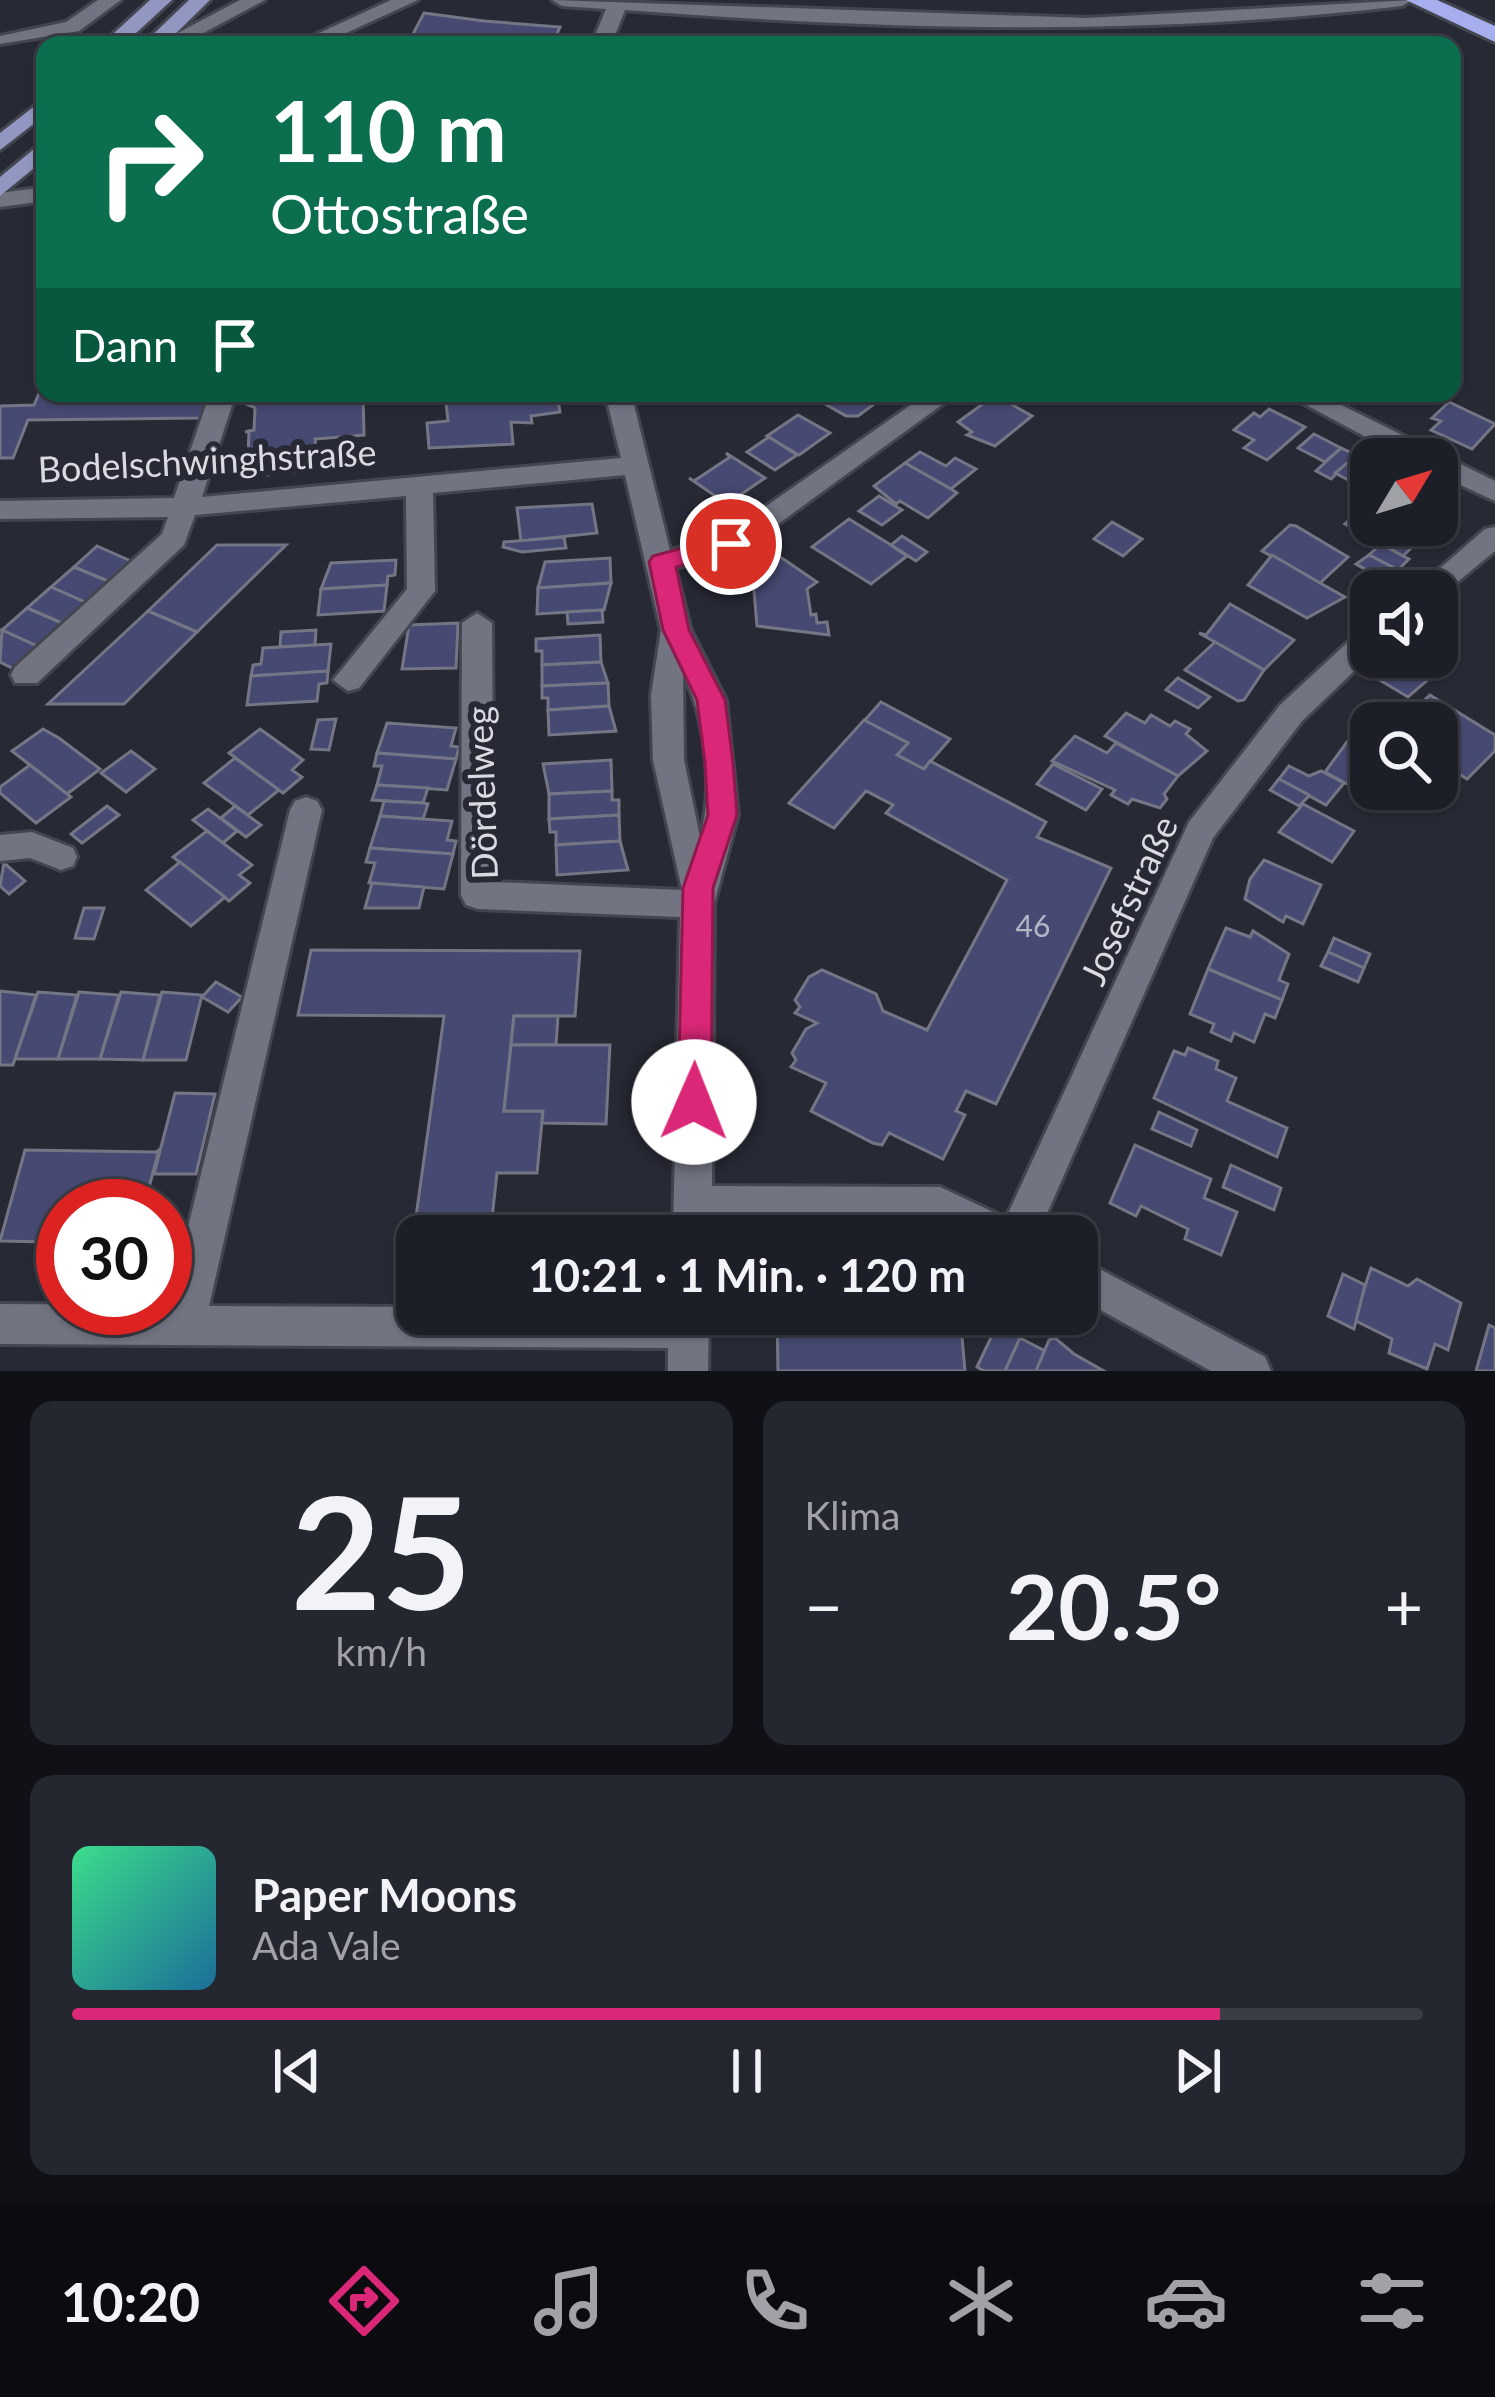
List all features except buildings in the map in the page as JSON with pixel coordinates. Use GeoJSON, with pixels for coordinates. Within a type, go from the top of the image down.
{"type":"FeatureCollection","features":[{"type":"Feature","properties":{"kind":"highway"},"geometry":{"type":"LineString","coordinates":[[1418,0],[1495,35]]}},
{"type":"Feature","properties":{"kind":"highway"},"geometry":{"type":"LineString","coordinates":[[1475,0],[1495,9]]}},
{"type":"Feature","properties":{"kind":"main road"},"geometry":{"type":"LineString","coordinates":[[122,36],[162,0]]}},
{"type":"Feature","properties":{"kind":"main road"},"geometry":{"type":"LineString","coordinates":[[162,36],[200,0]]}},
{"type":"Feature","properties":{"kind":"main road"},"geometry":{"type":"LineString","coordinates":[[0,144],[36,112]]}},
{"type":"Feature","properties":{"kind":"main road"},"geometry":{"type":"LineString","coordinates":[[0,189],[36,155]]}},
{"type":"Feature","properties":{"kind":"street"},"geometry":{"type":"LineString","coordinates":[[7,40],[71,27],[111,0]]}},
{"type":"Feature","properties":{"kind":"street"},"geometry":{"type":"LineString","coordinates":[[183,36],[254,0]]}},
{"type":"Feature","properties":{"kind":"street"},"geometry":{"type":"LineString","coordinates":[[324,36],[408,0]]}},
{"type":"Feature","properties":{"kind":"street"},"geometry":{"type":"LineString","coordinates":[[562,0],[1067,26],[1213,22],[1402,0]]}},
{"type":"Feature","properties":{"kind":"street"},"geometry":{"type":"LineString","coordinates":[[1060,0],[1067,26]]}},
{"type":"Feature","properties":{"kind":"street"},"geometry":{"type":"LineString","coordinates":[[605,36],[619,2]]}},
{"type":"Feature","properties":{"kind":"street"},"geometry":{"type":"LineString","coordinates":[[0,200],[36,195]]}},
{"type":"Feature","properties":{"kind":"street"},"geometry":{"type":"LineString","coordinates":[[26,675],[174,538],[221,402]]}},
{"type":"Feature","properties":{"kind":"street"},"geometry":{"type":"LineString","coordinates":[[620,402],[676,630],[711,700],[718,743],[722,815],[698,896],[692,1215]]}},
{"type":"Feature","properties":{"kind":"street"},"geometry":{"type":"LineString","coordinates":[[662,562],[731,544],[932,402]]}},
{"type":"Feature","properties":{"kind":"street"},"geometry":{"type":"LineString","coordinates":[[1315,402],[1387,438]]}},
{"type":"Feature","properties":{"kind":"street","name":"Bodelschwinghstraße"},"geometry":{"type":"LineString","coordinates":[[0,510],[188,507],[636,465]]}},
{"type":"Feature","properties":{"kind":"street"},"geometry":{"type":"LineString","coordinates":[[1458,474],[1495,492]]}},
{"type":"Feature","properties":{"kind":"street","name":"Bodelschwinghstraße"},"geometry":{"type":"LineString","coordinates":[[348,680],[421,591],[418,488]]}},
{"type":"Feature","properties":{"kind":"street"},"geometry":{"type":"LineString","coordinates":[[1454,570],[1495,536]]}},
{"type":"Feature","properties":{"kind":"street","name":"Dördelweg"},"geometry":{"type":"LineString","coordinates":[[477,622],[478,895],[698,896]]}},
{"type":"Feature","properties":{"kind":"street"},"geometry":{"type":"LineString","coordinates":[[676,630],[664,679],[672,808],[698,896]]}},
{"type":"Feature","properties":{"kind":"street","name":"Josefstraße"},"geometry":{"type":"LineString","coordinates":[[1027,1215],[1199,831],[1292,713],[1350,658]]}},
{"type":"Feature","properties":{"kind":"street"},"geometry":{"type":"LineString","coordinates":[[192,1292],[306,810]]}},
{"type":"Feature","properties":{"kind":"street"},"geometry":{"type":"LineString","coordinates":[[0,848],[32,844],[61,857]]}},
{"type":"Feature","properties":{"kind":"street"},"geometry":{"type":"LineString","coordinates":[[775,1215],[940,1205],[960,1215]]}},
{"type":"Feature","properties":{"kind":"street"},"geometry":{"type":"LineString","coordinates":[[1098,1287],[1251,1371]]}},
{"type":"Feature","properties":{"kind":"street"},"geometry":{"type":"LineString","coordinates":[[0,1324],[36,1324]]}},
{"type":"Feature","properties":{"kind":"street"},"geometry":{"type":"LineString","coordinates":[[192,1326],[396,1324]]}},
{"type":"Feature","properties":{"kind":"street"},"geometry":{"type":"LineString","coordinates":[[688,1371],[689,1335]]}},
{"type":"Feature","properties":{"kind":"route"},"geometry":{"type":"LineString","coordinates":[[694,1102],[698,888],[722,815],[718,743],[711,700],[676,630],[662,562],[731,544]]}}]}
